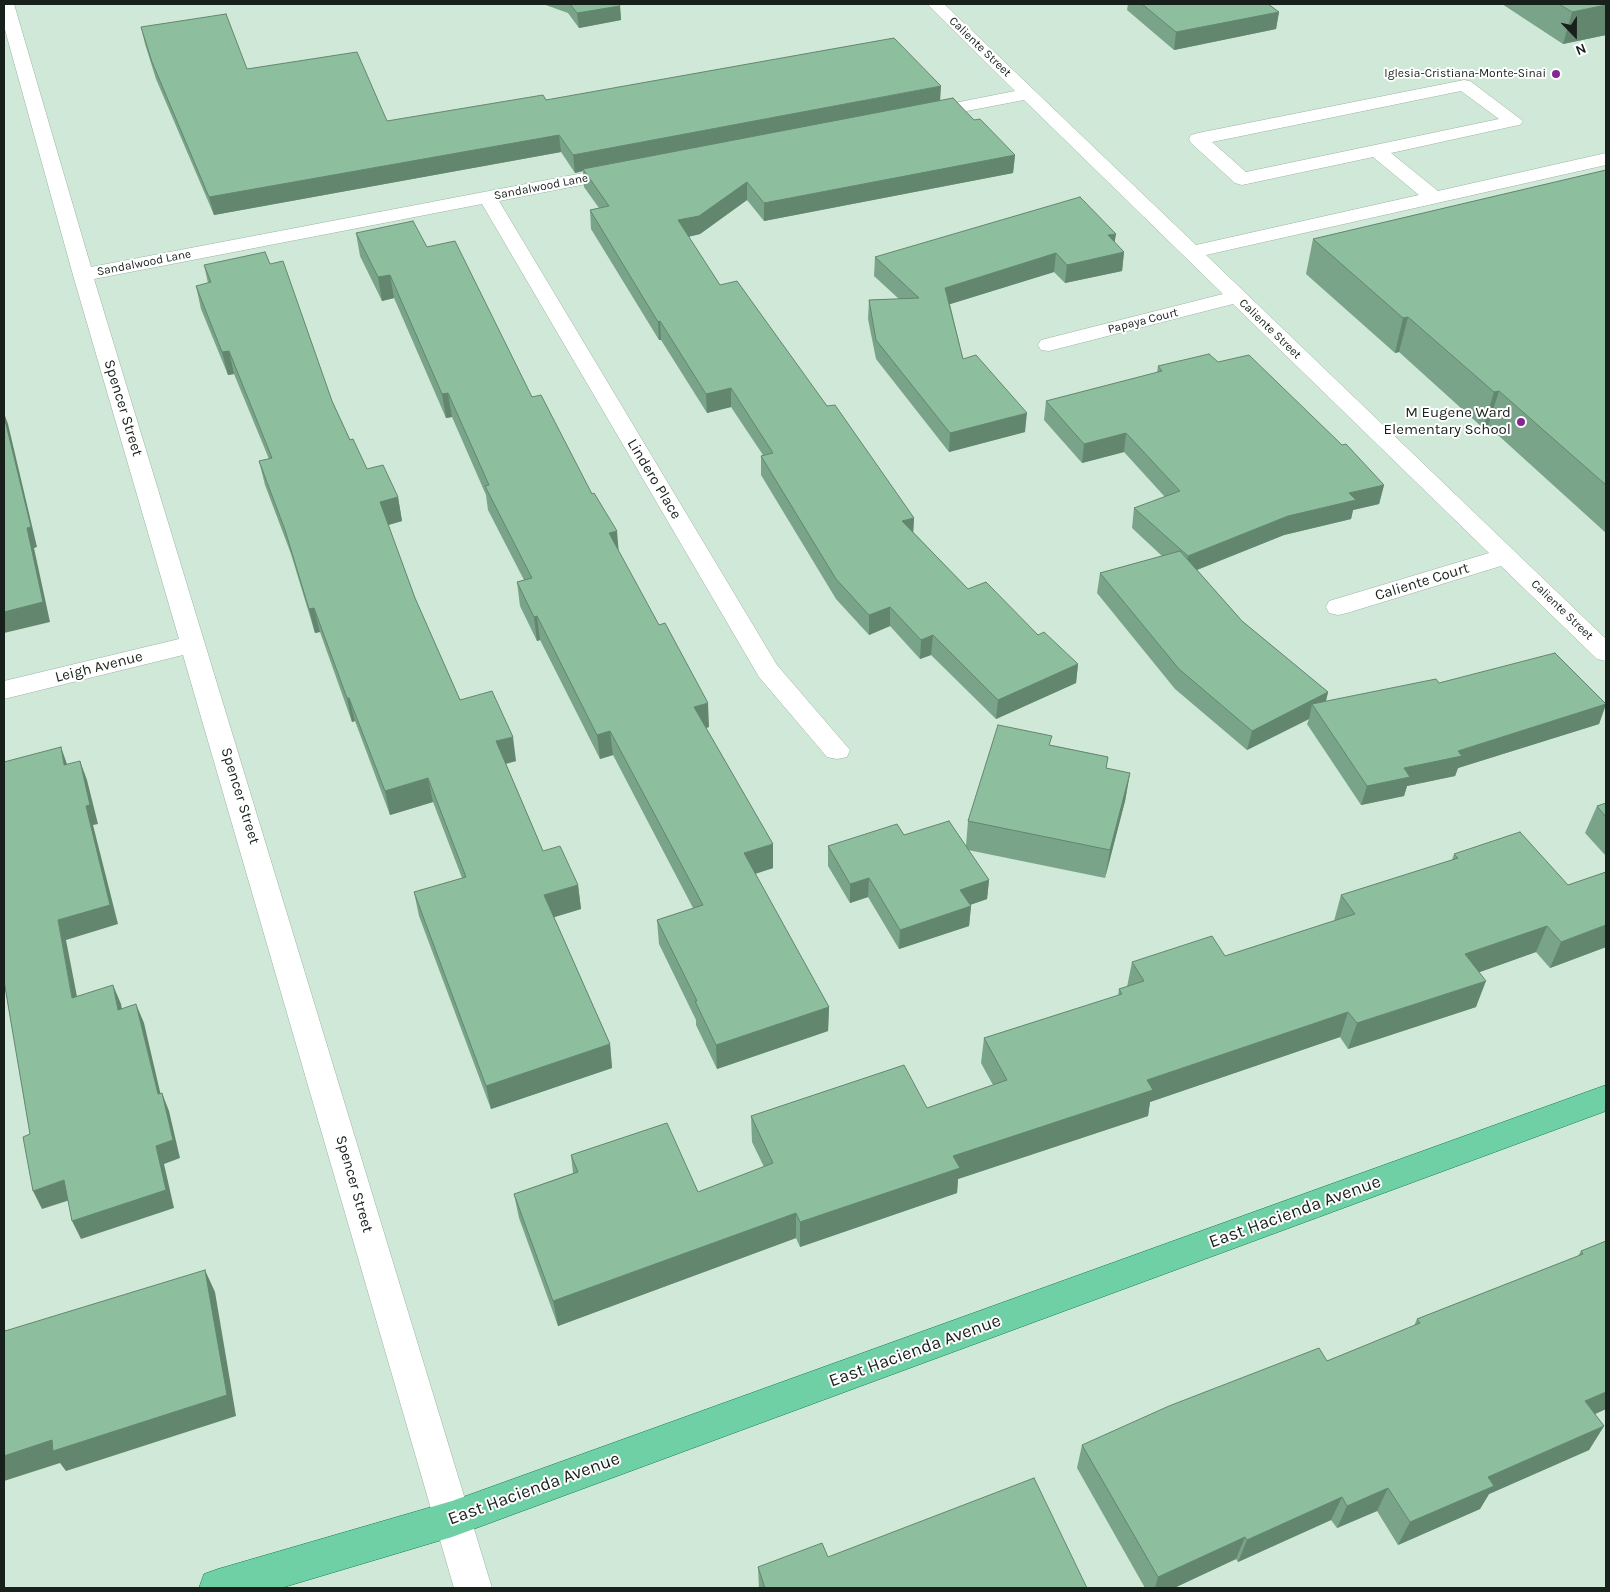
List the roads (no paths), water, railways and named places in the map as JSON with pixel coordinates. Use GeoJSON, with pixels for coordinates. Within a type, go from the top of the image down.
{"type":"FeatureCollection","features":[{"type":"Feature","properties":{"kind":"main road","name":"East Hacienda Avenue"},"geometry":{"type":"LineString","coordinates":[[218,1588],[452,1519],[1606,1098]]}},
{"type":"Feature","properties":{"kind":"street","name":"Spencer Street"},"geometry":{"type":"LineString","coordinates":[[6,4],[84,274],[473,1588]]}},
{"type":"Feature","properties":{"kind":"street","name":"Caliente Street"},"geometry":{"type":"LineString","coordinates":[[935,4],[1606,653]]}},
{"type":"Feature","properties":{"kind":"street"},"geometry":{"type":"LineString","coordinates":[[1464,85],[1514,121],[1376,150],[1242,179],[1198,139],[1464,85]]}},
{"type":"Feature","properties":{"kind":"street"},"geometry":{"type":"LineString","coordinates":[[904,118],[1029,94]]}},
{"type":"Feature","properties":{"kind":"street"},"geometry":{"type":"LineString","coordinates":[[1376,150],[1435,198]]}},
{"type":"Feature","properties":{"kind":"street"},"geometry":{"type":"LineString","coordinates":[[1191,252],[1606,159]]}},
{"type":"Feature","properties":{"kind":"street","name":"Sandalwood Lane"},"geometry":{"type":"LineString","coordinates":[[84,274],[643,168]]}},
{"type":"Feature","properties":{"kind":"street","name":"Lindero Place"},"geometry":{"type":"LineString","coordinates":[[487,197],[768,671],[837,750]]}},
{"type":"Feature","properties":{"kind":"street","name":"Papaya Court"},"geometry":{"type":"LineString","coordinates":[[1049,345],[1236,297]]}},
{"type":"Feature","properties":{"kind":"street","name":"Caliente Court"},"geometry":{"type":"LineString","coordinates":[[1338,608],[1506,556]]}},
{"type":"Feature","properties":{"kind":"street","name":"Leigh Avenue"},"geometry":{"type":"LineString","coordinates":[[4,690],[194,644]]}},
{"type":"Feature","properties":{"kind":"place","name":"Iglesia-Cristiana-Monte-Sinai"},"geometry":{"type":"Point","coordinates":[1556,74]}},
{"type":"Feature","properties":{"kind":"place","name":"M Eugene Ward Elementary School"},"geometry":{"type":"Point","coordinates":[1521,422]}}]}
